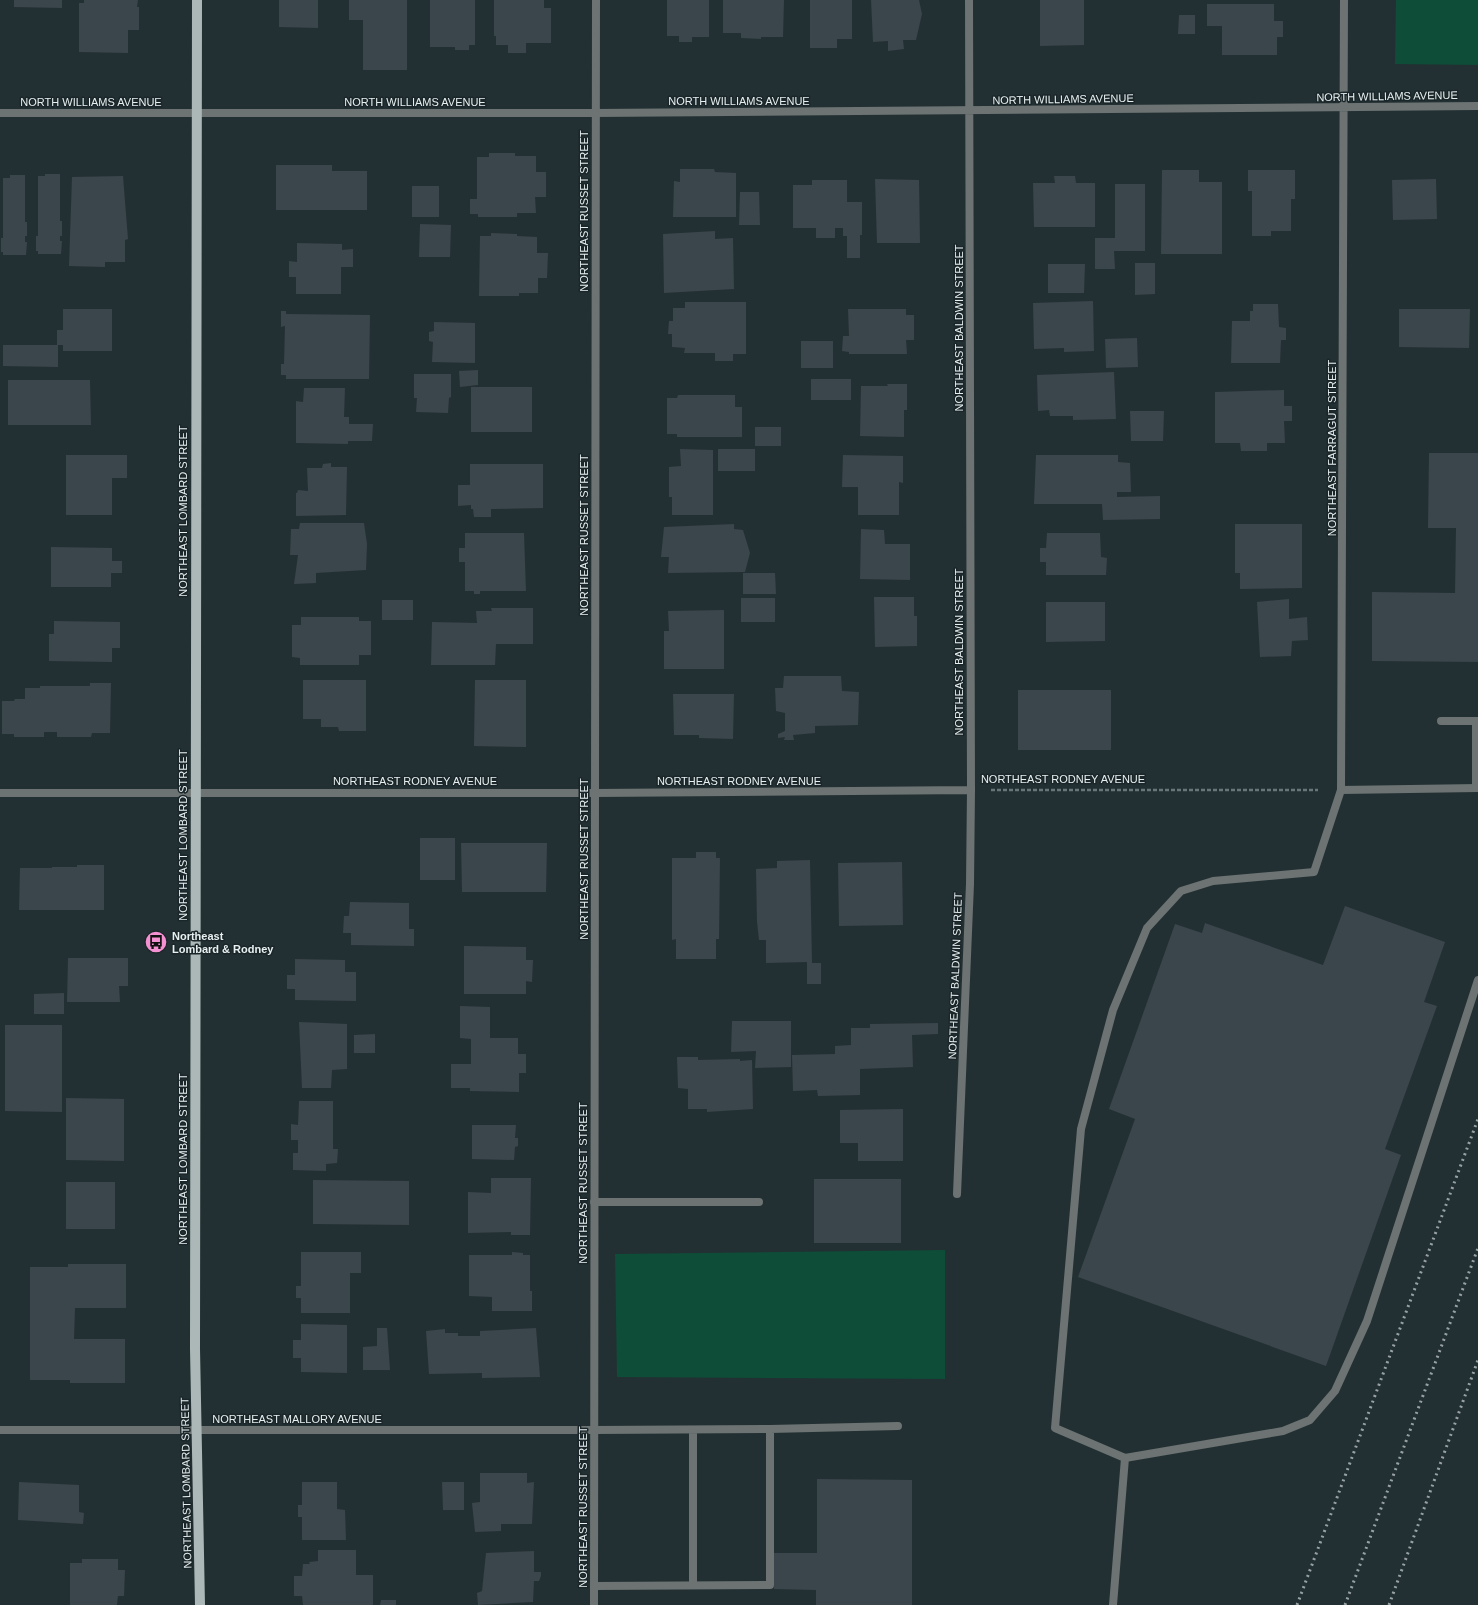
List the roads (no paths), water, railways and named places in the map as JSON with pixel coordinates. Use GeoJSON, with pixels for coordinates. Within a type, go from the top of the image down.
{"type":"FeatureCollection","features":[{"type":"Feature","properties":{"kind":"main road","name":"NORTHEAST LOMBARD STREET"},"geometry":{"type":"LineString","coordinates":[[196,0],[195,1349],[200,1605]]}},
{"type":"Feature","properties":{"kind":"street","name":"NORTHEAST RUSSET STREET"},"geometry":{"type":"LineString","coordinates":[[594,1605],[596,0]]}},
{"type":"Feature","properties":{"kind":"street","name":"NORTHEAST BALDWIN STREET"},"geometry":{"type":"LineString","coordinates":[[957,1194],[970,884],[971,790],[969,0]]}},
{"type":"Feature","properties":{"kind":"street","name":"NORTHEAST FARRAGUT STREET"},"geometry":{"type":"LineString","coordinates":[[1125,1458],[1055,1428],[1081,1129],[1113,1010],[1147,928],[1181,891],[1214,881],[1314,872],[1341,790],[1345,107],[1344,0]]}},
{"type":"Feature","properties":{"kind":"street","name":"NORTH WILLIAMS AVENUE"},"geometry":{"type":"LineString","coordinates":[[0,113],[595,113],[1478,106]]}},
{"type":"Feature","properties":{"kind":"street"},"geometry":{"type":"LineString","coordinates":[[1341,790],[1477,788],[1477,721],[1441,721]]}},
{"type":"Feature","properties":{"kind":"street","name":"NORTHEAST RODNEY AVENUE"},"geometry":{"type":"LineString","coordinates":[[0,793],[595,793],[971,790]]}},
{"type":"Feature","properties":{"kind":"street"},"geometry":{"type":"LineString","coordinates":[[1113,1605],[1125,1458],[1283,1432],[1310,1420],[1335,1391],[1367,1321],[1478,980]]}},
{"type":"Feature","properties":{"kind":"street"},"geometry":{"type":"LineString","coordinates":[[594,1202],[759,1202]]}},
{"type":"Feature","properties":{"kind":"street","name":"NORTHEAST MALLORY AVENUE"},"geometry":{"type":"LineString","coordinates":[[0,1430],[693,1430],[898,1426]]}},
{"type":"Feature","properties":{"kind":"street"},"geometry":{"type":"LineString","coordinates":[[594,1586],[770,1585],[770,1429]]}},
{"type":"Feature","properties":{"kind":"street"},"geometry":{"type":"LineString","coordinates":[[693,1430],[693,1585]]}},
{"type":"Feature","properties":{"kind":"railway"},"geometry":{"type":"LineString","coordinates":[[1297,1605],[1478,1119]]}},
{"type":"Feature","properties":{"kind":"railway"},"geometry":{"type":"LineString","coordinates":[[1345,1605],[1478,1248]]}},
{"type":"Feature","properties":{"kind":"railway"},"geometry":{"type":"LineString","coordinates":[[1389,1605],[1478,1360]]}},
{"type":"Feature","properties":{"kind":"place","name":"Northeast Lombard & Rodney"},"geometry":{"type":"Point","coordinates":[156,942]}}]}
